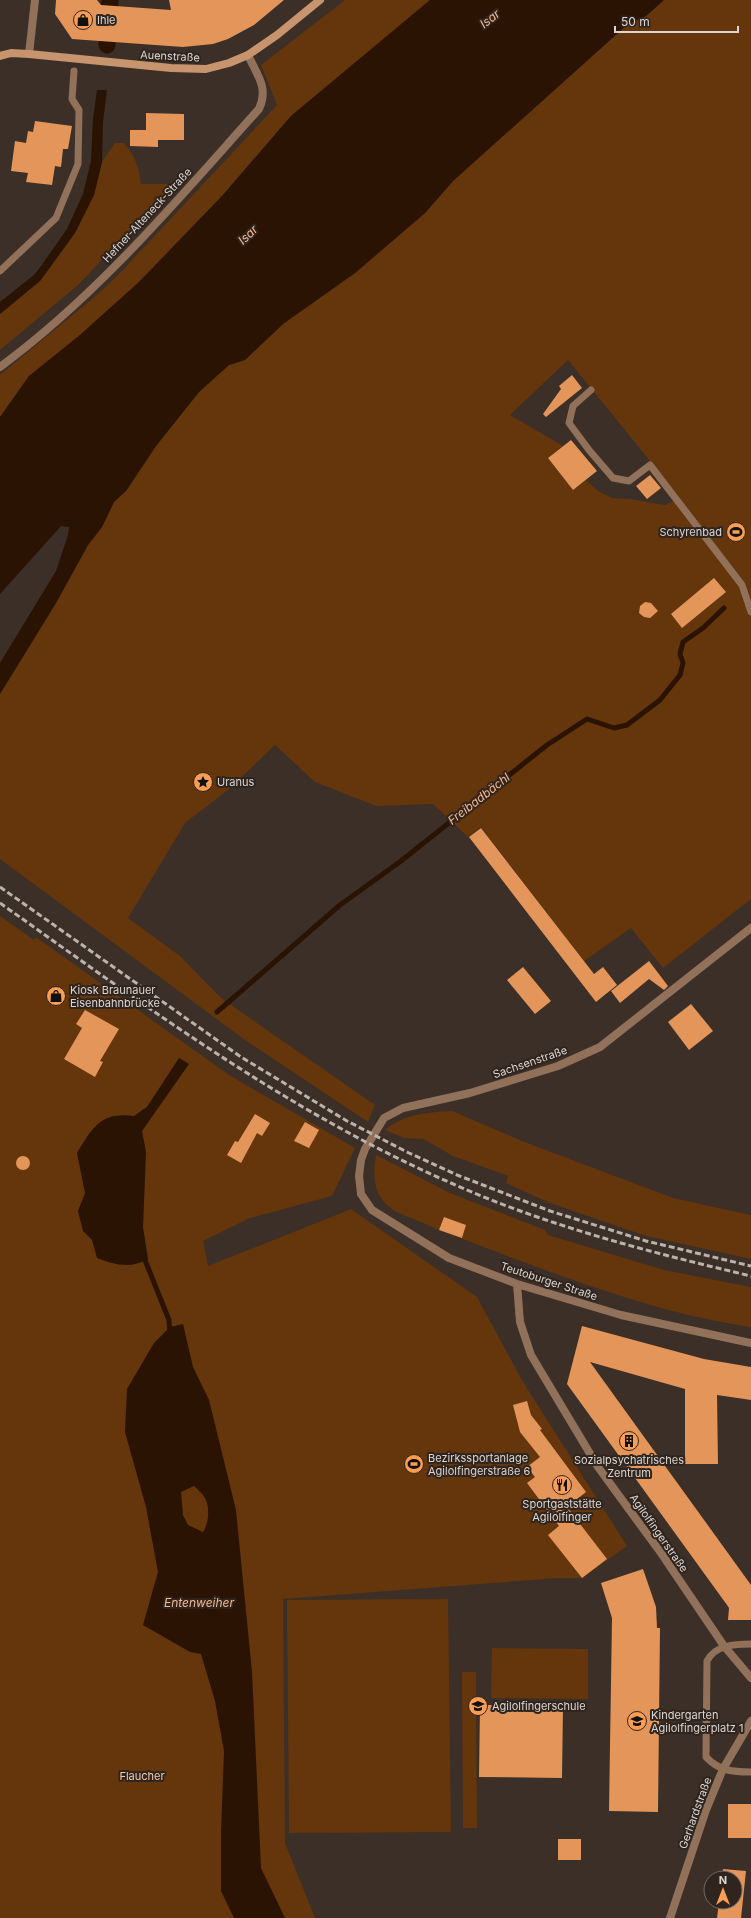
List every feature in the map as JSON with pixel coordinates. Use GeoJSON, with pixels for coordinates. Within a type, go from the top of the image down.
{"type":"FeatureCollection","features":[{"type":"Feature","properties":{"kind":"main road","name":"Auenstraße"},"geometry":{"type":"LineString","coordinates":[[0,56],[11,53],[29,54],[171,68],[206,69],[229,63],[248,55],[277,35],[320,0]]}},
{"type":"Feature","properties":{"kind":"street"},"geometry":{"type":"LineString","coordinates":[[29,54],[35,0]]}},
{"type":"Feature","properties":{"kind":"street","name":"Hefner-Alteneck-Straße"},"geometry":{"type":"LineString","coordinates":[[0,366],[63,317],[126,256],[259,109],[264,98],[263,87],[248,55]]}},
{"type":"Feature","properties":{"kind":"street","name":"Sachsenstraße"},"geometry":{"type":"LineString","coordinates":[[361,1194],[359,1176],[361,1160],[365,1149],[384,1118],[404,1108],[470,1093],[558,1066],[600,1047],[751,928]]}},
{"type":"Feature","properties":{"kind":"street","name":"Teutoburger Straße"},"geometry":{"type":"LineString","coordinates":[[361,1194],[372,1210],[449,1258],[517,1284],[622,1315],[751,1343]]}},
{"type":"Feature","properties":{"kind":"street","name":"Agilolfingerstraße"},"geometry":{"type":"LineString","coordinates":[[517,1284],[520,1322],[531,1355],[598,1467],[661,1553],[724,1646],[751,1678]]}},
{"type":"Feature","properties":{"kind":"street","name":"Gerhardstraße"},"geometry":{"type":"LineString","coordinates":[[670,1918],[706,1810],[722,1769],[751,1721]]}},
{"type":"Feature","properties":{"kind":"lane"},"geometry":{"type":"LineString","coordinates":[[0,271],[56,218],[78,164],[79,110],[72,99],[74,71]]}},
{"type":"Feature","properties":{"kind":"lane"},"geometry":{"type":"LineString","coordinates":[[591,390],[573,406],[569,423],[589,450],[613,478],[629,481],[650,465],[742,585],[751,612]]}},
{"type":"Feature","properties":{"kind":"lane"},"geometry":{"type":"LineString","coordinates":[[751,1644],[724,1646],[709,1657],[706,1669],[706,1757],[712,1763],[728,1772],[751,1772]]}},
{"type":"Feature","properties":{"kind":"green space"},"geometry":{"type":"Polygon","coordinates":[[[345,0],[430,0],[291,116],[222,196],[139,282],[80,335],[29,376],[0,417],[0,375],[98,294],[120,273],[277,105],[261,65],[345,0]]]}},
{"type":"Feature","properties":{"kind":"green space"},"geometry":{"type":"Polygon","coordinates":[[[664,0],[751,0],[751,899],[663,968],[631,928],[584,961],[481,827],[468,837],[433,804],[376,806],[315,782],[275,745],[228,790],[185,823],[128,918],[180,956],[221,998],[375,1105],[368,1122],[245,1040],[0,859],[0,694],[56,603],[88,545],[102,527],[114,502],[126,491],[156,446],[199,392],[229,365],[245,360],[283,324],[355,273],[425,213],[453,181],[628,24],[646,16],[664,0]],[[568,360],[510,415],[563,446],[548,458],[573,490],[586,480],[598,491],[612,498],[631,499],[665,505],[680,498],[568,360]]]}},
{"type":"Feature","properties":{"kind":"green space"},"geometry":{"type":"Polygon","coordinates":[[[115,143],[124,143],[131,152],[138,167],[141,184],[174,184],[78,285],[0,350],[0,314],[40,281],[75,233],[94,195],[102,162],[115,143]]]}},
{"type":"Feature","properties":{"kind":"green space","name":"Flaucher"},"geometry":{"type":"Polygon","coordinates":[[[0,916],[34,940],[36,937],[229,1075],[355,1148],[332,1196],[250,1218],[203,1241],[208,1266],[351,1209],[477,1297],[523,1382],[627,1546],[582,1578],[558,1578],[283,1599],[285,1843],[315,1918],[0,1918],[0,916]],[[180,1058],[147,1107],[136,1115],[147,1122],[188,1064],[180,1058]]]}},
{"type":"Feature","properties":{"kind":"green space"},"geometry":{"type":"Polygon","coordinates":[[[452,1111],[522,1141],[673,1198],[751,1215],[751,1259],[646,1236],[550,1203],[506,1183],[508,1176],[453,1156],[423,1139],[404,1138],[385,1130],[400,1120],[408,1117],[425,1113],[452,1111]]]}},
{"type":"Feature","properties":{"kind":"green space"},"geometry":{"type":"Polygon","coordinates":[[[376,1155],[450,1193],[545,1230],[548,1235],[664,1270],[751,1287],[751,1327],[680,1313],[575,1281],[450,1234],[399,1213],[385,1204],[377,1191],[374,1178],[376,1155]]]}},
{"type":"Feature","properties":{"kind":"green space"},"geometry":{"type":"Polygon","coordinates":[[[448,1599],[451,1832],[289,1833],[287,1600],[448,1599]]]}},
{"type":"Feature","properties":{"kind":"green space"},"geometry":{"type":"Polygon","coordinates":[[[492,1648],[588,1649],[588,1699],[491,1698],[492,1648]]]}},
{"type":"Feature","properties":{"kind":"green space"},"geometry":{"type":"Polygon","coordinates":[[[462,1672],[476,1672],[477,1828],[463,1828],[462,1672]]]}},
{"type":"Feature","properties":{"kind":"water","name":"Isar"},"geometry":{"type":"Polygon","coordinates":[[[430,0],[664,0],[646,16],[628,24],[453,181],[425,213],[355,273],[283,324],[245,360],[229,365],[199,392],[156,446],[126,491],[114,502],[102,527],[88,545],[56,603],[0,694],[0,663],[56,571],[68,535],[69,527],[61,526],[0,594],[0,417],[29,376],[80,335],[139,282],[222,196],[291,116],[430,0]]]}},
{"type":"Feature","properties":{"kind":"water"},"geometry":{"type":"Polygon","coordinates":[[[97,90],[107,90],[103,122],[102,162],[94,195],[75,233],[40,281],[0,314],[0,302],[34,275],[41,266],[67,229],[83,194],[91,161],[93,119],[97,90]]]}},
{"type":"Feature","properties":{"kind":"water"},"geometry":{"type":"Polygon","coordinates":[[[179,1058],[189,1064],[142,1131],[146,1152],[143,1227],[148,1259],[129,1265],[110,1263],[97,1258],[92,1240],[83,1231],[78,1211],[85,1193],[77,1153],[93,1129],[105,1119],[113,1116],[134,1116],[147,1107],[179,1058]]]}},
{"type":"Feature","properties":{"kind":"water","name":"Entenweiher"},"geometry":{"type":"Polygon","coordinates":[[[183,1324],[193,1367],[209,1400],[236,1510],[252,1672],[261,1868],[285,1918],[234,1918],[221,1891],[221,1833],[224,1751],[215,1701],[201,1654],[190,1652],[143,1625],[158,1572],[146,1507],[125,1432],[127,1389],[154,1343],[170,1327],[183,1324]],[[194,1486],[181,1492],[183,1515],[188,1525],[203,1532],[208,1520],[208,1506],[204,1496],[194,1486]]]}},
{"type":"Feature","properties":{"kind":"building"},"geometry":{"type":"Polygon","coordinates":[[[56,0],[97,0],[101,5],[171,10],[169,0],[284,0],[254,25],[228,39],[213,44],[183,47],[72,39],[55,14],[56,0]]]}},
{"type":"Feature","properties":{"kind":"building"},"geometry":{"type":"Polygon","coordinates":[[[146,113],[184,114],[184,140],[158,140],[158,147],[130,146],[130,130],[146,130],[146,113]]]}},
{"type":"Feature","properties":{"kind":"building"},"geometry":{"type":"Polygon","coordinates":[[[35,121],[72,126],[68,149],[63,149],[61,167],[55,166],[52,185],[26,182],[28,173],[11,171],[15,141],[26,143],[28,131],[33,132],[35,121]]]}},
{"type":"Feature","properties":{"kind":"building"},"geometry":{"type":"Polygon","coordinates":[[[572,375],[582,388],[546,417],[543,414],[561,389],[559,386],[572,375]]]}},
{"type":"Feature","properties":{"kind":"building"},"geometry":{"type":"Polygon","coordinates":[[[571,440],[597,471],[573,490],[548,458],[571,440]]]}},
{"type":"Feature","properties":{"kind":"building"},"geometry":{"type":"Polygon","coordinates":[[[650,475],[661,488],[647,499],[636,486],[650,475]]]}},
{"type":"Feature","properties":{"kind":"building"},"geometry":{"type":"Polygon","coordinates":[[[714,578],[726,592],[682,628],[671,614],[714,578]]]}},
{"type":"Feature","properties":{"kind":"building"},"geometry":{"type":"Polygon","coordinates":[[[645,602],[651,603],[658,611],[650,618],[644,617],[639,613],[640,606],[645,602]]]}},
{"type":"Feature","properties":{"kind":"building"},"geometry":{"type":"Polygon","coordinates":[[[481,828],[594,974],[603,967],[617,985],[596,1002],[469,837],[481,828]]]}},
{"type":"Feature","properties":{"kind":"building"},"geometry":{"type":"Polygon","coordinates":[[[649,961],[668,986],[664,990],[649,979],[620,1003],[611,991],[649,961]]]}},
{"type":"Feature","properties":{"kind":"building"},"geometry":{"type":"Polygon","coordinates":[[[523,967],[551,1001],[535,1014],[507,980],[523,967]]]}},
{"type":"Feature","properties":{"kind":"building"},"geometry":{"type":"Polygon","coordinates":[[[691,1004],[713,1031],[689,1050],[668,1022],[691,1004]]]}},
{"type":"Feature","properties":{"kind":"building"},"geometry":{"type":"Polygon","coordinates":[[[85,1010],[119,1029],[100,1061],[103,1062],[95,1077],[64,1059],[82,1028],[76,1024],[85,1010]]]}},
{"type":"Feature","properties":{"kind":"building"},"geometry":{"type":"Polygon","coordinates":[[[255,1114],[270,1123],[262,1136],[257,1133],[241,1163],[227,1155],[235,1141],[238,1142],[255,1114]]]}},
{"type":"Feature","properties":{"kind":"building"},"geometry":{"type":"Polygon","coordinates":[[[305,1122],[319,1130],[309,1148],[294,1141],[305,1122]]]}},
{"type":"Feature","properties":{"kind":"building"},"geometry":{"type":"Polygon","coordinates":[[[23,1156],[28,1158],[30,1163],[28,1168],[23,1170],[18,1168],[16,1163],[18,1158],[23,1156]]]}},
{"type":"Feature","properties":{"kind":"building"},"geometry":{"type":"Polygon","coordinates":[[[444,1217],[466,1225],[462,1238],[439,1230],[444,1217]]]}},
{"type":"Feature","properties":{"kind":"building"},"geometry":{"type":"Polygon","coordinates":[[[582,1326],[704,1359],[751,1367],[751,1400],[717,1395],[718,1464],[685,1464],[685,1389],[590,1362],[751,1585],[751,1620],[728,1620],[729,1608],[727,1605],[567,1384],[582,1326]]]}},
{"type":"Feature","properties":{"kind":"building"},"geometry":{"type":"Polygon","coordinates":[[[527,1401],[531,1415],[542,1429],[540,1430],[586,1492],[567,1507],[607,1559],[582,1578],[548,1535],[559,1526],[527,1483],[535,1477],[527,1467],[540,1457],[520,1432],[513,1405],[527,1401]]]}},
{"type":"Feature","properties":{"kind":"building"},"geometry":{"type":"Polygon","coordinates":[[[643,1569],[656,1607],[657,1628],[660,1628],[658,1812],[609,1811],[612,1618],[601,1583],[643,1569]]]}},
{"type":"Feature","properties":{"kind":"building"},"geometry":{"type":"Polygon","coordinates":[[[480,1705],[563,1706],[562,1778],[479,1777],[480,1705]]]}},
{"type":"Feature","properties":{"kind":"building"},"geometry":{"type":"Polygon","coordinates":[[[728,1804],[751,1804],[751,1838],[728,1838],[728,1804]]]}},
{"type":"Feature","properties":{"kind":"building"},"geometry":{"type":"Polygon","coordinates":[[[558,1839],[581,1839],[581,1860],[558,1860],[558,1839]]]}},
{"type":"Feature","properties":{"kind":"building"},"geometry":{"type":"Polygon","coordinates":[[[743,1871],[746,1871],[743,1899],[743,1871]]]}},
{"type":"Feature","properties":{"kind":"building"},"geometry":{"type":"Polygon","coordinates":[[[718,1910],[742,1910],[741,1918],[717,1918],[718,1910]]]}},
{"type":"Feature","properties":{"kind":"waterway"},"geometry":{"type":"LineString","coordinates":[[107,45],[110,0]]}},
{"type":"Feature","properties":{"kind":"waterway","name":"Freibadbächl"},"geometry":{"type":"LineString","coordinates":[[217,1012],[340,905],[401,861],[547,745],[587,719],[614,728],[627,725],[660,700],[680,675],[683,663],[680,654],[683,642],[703,628],[724,608]]}},
{"type":"Feature","properties":{"kind":"waterway"},"geometry":{"type":"LineString","coordinates":[[143,1255],[169,1320],[170,1334]]}},
{"type":"Feature","properties":{"kind":"railway"},"geometry":{"type":"LineString","coordinates":[[0,887],[241,1057],[347,1121],[409,1153],[457,1175],[550,1211],[646,1241],[751,1266]]}},
{"type":"Feature","properties":{"kind":"railway"},"geometry":{"type":"LineString","coordinates":[[0,903],[108,980],[218,1055],[332,1124],[391,1155],[487,1198],[561,1225],[599,1237],[751,1276]]}},
{"type":"Feature","properties":{"kind":"place","name":"Ihle"},"geometry":{"type":"Point","coordinates":[83,20]}},
{"type":"Feature","properties":{"kind":"place","name":"Schyrenbad"},"geometry":{"type":"Point","coordinates":[736,532]}},
{"type":"Feature","properties":{"kind":"place","name":"Uranus"},"geometry":{"type":"Point","coordinates":[203,782]}},
{"type":"Feature","properties":{"kind":"place","name":"Kiosk Braunauer Eisenbahnbrücke"},"geometry":{"type":"Point","coordinates":[56,996]}},
{"type":"Feature","properties":{"kind":"place","name":"Sozialpsychatrisches Zentrum"},"geometry":{"type":"Point","coordinates":[629,1441]}},
{"type":"Feature","properties":{"kind":"place","name":"Bezirkssportanlage Agilolfingerstraße 6"},"geometry":{"type":"Point","coordinates":[414,1464]}},
{"type":"Feature","properties":{"kind":"place","name":"Sportgaststätte Agilolfinger"},"geometry":{"type":"Point","coordinates":[562,1485]}},
{"type":"Feature","properties":{"kind":"place","name":"Agilolfingerschule"},"geometry":{"type":"Point","coordinates":[478,1706]}},
{"type":"Feature","properties":{"kind":"place","name":"Kindergarten Agilolfingerplatz 1"},"geometry":{"type":"Point","coordinates":[637,1721]}}]}
